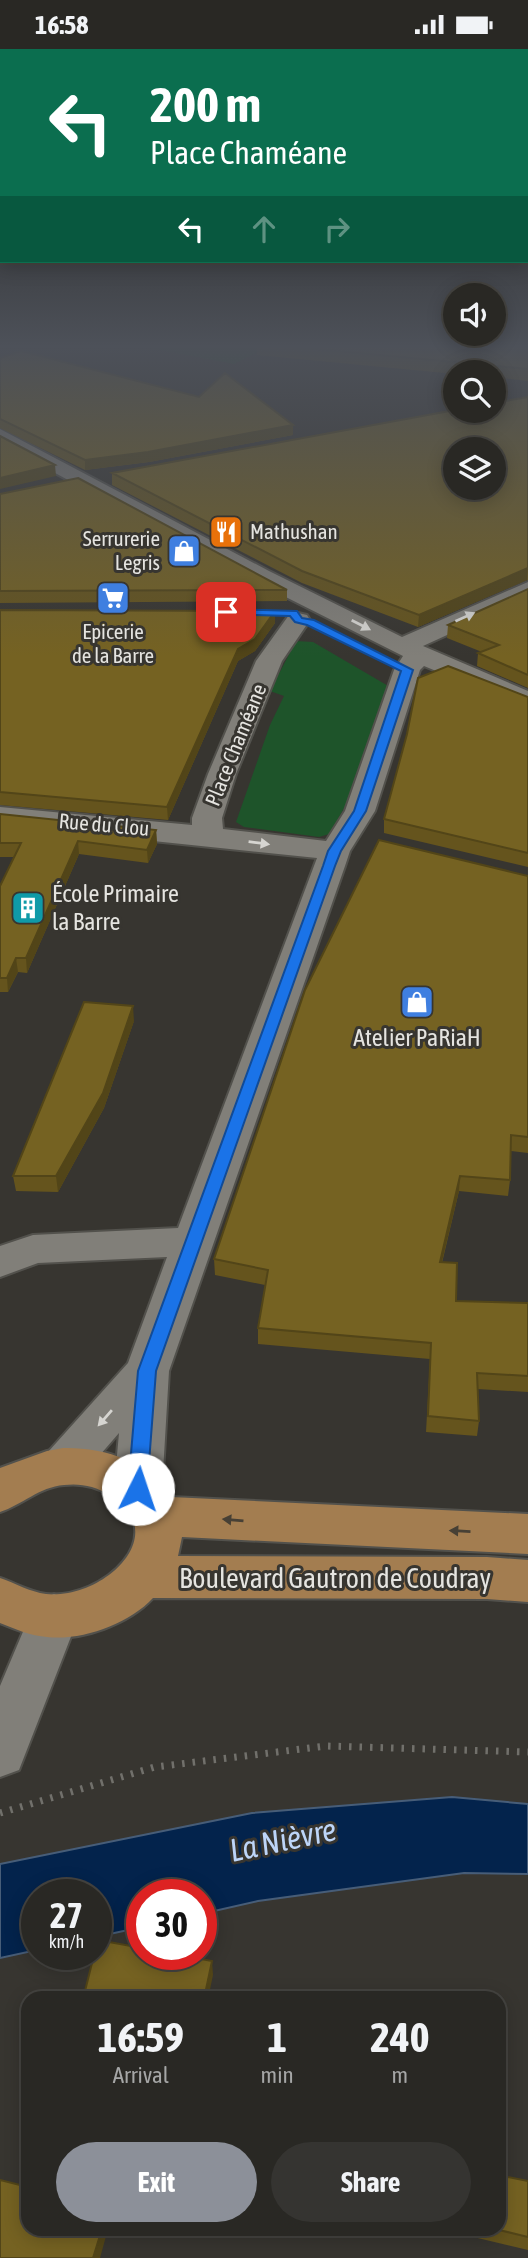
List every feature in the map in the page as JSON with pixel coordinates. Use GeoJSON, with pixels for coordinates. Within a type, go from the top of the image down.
{"type":"FeatureCollection","features":[{"type":"Feature","properties":{"kind":"main road"},"geometry":{"type":"LineString","coordinates":[[0,1493],[14,1482],[38,1470],[64,1465],[92,1467],[117,1475],[147,1502],[156,1538],[153,1558],[142,1577],[125,1593],[104,1606],[80,1614],[54,1616],[25,1612],[0,1599]]}},
{"type":"Feature","properties":{"kind":"main road","name":"Boulevard Gautron de Coudray"},"geometry":{"type":"LineString","coordinates":[[147,1502],[528,1534]]}},
{"type":"Feature","properties":{"kind":"main road","name":"Boulevard Gautron de Coudray"},"geometry":{"type":"LineString","coordinates":[[142,1577],[487,1578],[528,1581]]}},
{"type":"Feature","properties":{"kind":"street"},"geometry":{"type":"LineString","coordinates":[[28,450],[107,481],[310,622],[528,701]]}},
{"type":"Feature","properties":{"kind":"street"},"geometry":{"type":"LineString","coordinates":[[11,461],[33,453]]}},
{"type":"Feature","properties":{"kind":"street"},"geometry":{"type":"LineString","coordinates":[[48,487],[107,481]]}},
{"type":"Feature","properties":{"kind":"street"},"geometry":{"type":"LineString","coordinates":[[147,1502],[147,1371],[340,844],[360,811],[411,657],[528,589]]}},
{"type":"Feature","properties":{"kind":"street","name":"Place Chaméane"},"geometry":{"type":"LineString","coordinates":[[297,612],[269,661],[218,785],[207,818],[208,837],[340,844],[379,842]]}},
{"type":"Feature","properties":{"kind":"street","name":"Rue du Clou"},"geometry":{"type":"LineString","coordinates":[[0,816],[208,837]]}},
{"type":"Feature","properties":{"kind":"street"},"geometry":{"type":"LineString","coordinates":[[11,1247],[193,1242]]}},
{"type":"Feature","properties":{"kind":"street"},"geometry":{"type":"LineString","coordinates":[[64,1465],[147,1371]]}},
{"type":"Feature","properties":{"kind":"street"},"geometry":{"type":"LineString","coordinates":[[0,1752],[54,1616]]}},
{"type":"Feature","properties":{"kind":"path"},"geometry":{"type":"LineString","coordinates":[[0,1813],[155,1767],[326,1745],[528,1752]]}},
{"type":"Feature","properties":{"kind":"green space"},"geometry":{"type":"Polygon","coordinates":[[[296,641],[313,642],[390,687],[350,798],[329,834],[319,837],[244,827],[236,822],[270,725],[284,696],[270,691],[296,641]]]}},
{"type":"Feature","properties":{"kind":"water","name":"La Nièvre"},"geometry":{"type":"Polygon","coordinates":[[[452,1797],[528,1804],[528,1874],[464,1873],[258,1901],[217,1910],[217,1879],[126,1879],[126,1930],[112,1934],[112,1879],[21,1879],[21,1953],[0,1958],[0,1864],[252,1813],[452,1797]]]}},
{"type":"Feature","properties":{"kind":"building"},"geometry":{"type":"Polygon","coordinates":[[[0,450],[27,450],[55,465],[0,478],[0,450]]]}},
{"type":"Feature","properties":{"kind":"building"},"geometry":{"type":"Polygon","coordinates":[[[64,450],[158,450],[148,452],[85,460],[64,450]]]}},
{"type":"Feature","properties":{"kind":"building"},"geometry":{"type":"Polygon","coordinates":[[[237,450],[443,450],[443,500],[506,500],[506,450],[528,450],[528,568],[419,615],[302,571],[112,473],[237,450]]]}},
{"type":"Feature","properties":{"kind":"building"},"geometry":{"type":"Polygon","coordinates":[[[78,478],[287,590],[0,591],[0,494],[78,478]]]}},
{"type":"Feature","properties":{"kind":"building"},"geometry":{"type":"Polygon","coordinates":[[[528,589],[528,675],[478,653],[499,645],[448,625],[528,589]]]}},
{"type":"Feature","properties":{"kind":"building"},"geometry":{"type":"Polygon","coordinates":[[[0,610],[275,611],[255,639],[238,649],[167,807],[0,792],[0,610]]]}},
{"type":"Feature","properties":{"kind":"building"},"geometry":{"type":"Polygon","coordinates":[[[448,666],[528,697],[528,853],[384,819],[407,734],[418,678],[448,666]]]}},
{"type":"Feature","properties":{"kind":"building","name":"École Primaire la Barre"},"geometry":{"type":"Polygon","coordinates":[[[0,814],[156,830],[147,850],[78,841],[26,958],[16,958],[7,978],[0,978],[0,886],[21,843],[0,843],[0,814]]]}},
{"type":"Feature","properties":{"kind":"building"},"geometry":{"type":"Polygon","coordinates":[[[379,840],[528,876],[528,1137],[511,1135],[510,1180],[460,1176],[440,1262],[457,1263],[456,1301],[528,1303],[528,1376],[477,1373],[479,1421],[428,1416],[431,1343],[258,1328],[268,1270],[214,1259],[305,990],[379,840]]]}},
{"type":"Feature","properties":{"kind":"building"},"geometry":{"type":"Polygon","coordinates":[[[84,1002],[133,1006],[103,1093],[56,1176],[13,1176],[84,1002]]]}},
{"type":"Feature","properties":{"kind":"building"},"geometry":{"type":"Polygon","coordinates":[[[112,1943],[126,1945],[126,1970],[210,1970],[206,1991],[85,1991],[90,1970],[112,1970],[112,1943]]]}},
{"type":"Feature","properties":{"kind":"building"},"geometry":{"type":"Polygon","coordinates":[[[506,2177],[528,2181],[528,2237],[506,2232],[506,2177]]]}},
{"type":"Feature","properties":{"kind":"building"},"geometry":{"type":"Polygon","coordinates":[[[0,2180],[21,2185],[21,2236],[100,2236],[93,2258],[0,2258],[0,2180]]]}},
{"type":"Feature","properties":{"kind":"place","name":"Mathushan"},"geometry":{"type":"Point","coordinates":[226,532]}},
{"type":"Feature","properties":{"kind":"place","name":"Serrurerie Legris"},"geometry":{"type":"Point","coordinates":[184,551]}},
{"type":"Feature","properties":{"kind":"place","name":"Epicerie de la Barre"},"geometry":{"type":"Point","coordinates":[113,598]}},
{"type":"Feature","properties":{"kind":"place","name":"École Primaire la Barre"},"geometry":{"type":"Point","coordinates":[28,908]}},
{"type":"Feature","properties":{"kind":"place","name":"Atelier PaRiaH"},"geometry":{"type":"Point","coordinates":[417,1002]}},
{"type":"Feature","properties":{"kind":"route"},"geometry":{"type":"LineString","coordinates":[[138,1489],[147,1371],[329,866],[335,851],[360,811],[407,670],[310,622],[298,620],[293,613],[226,612]]}}]}
